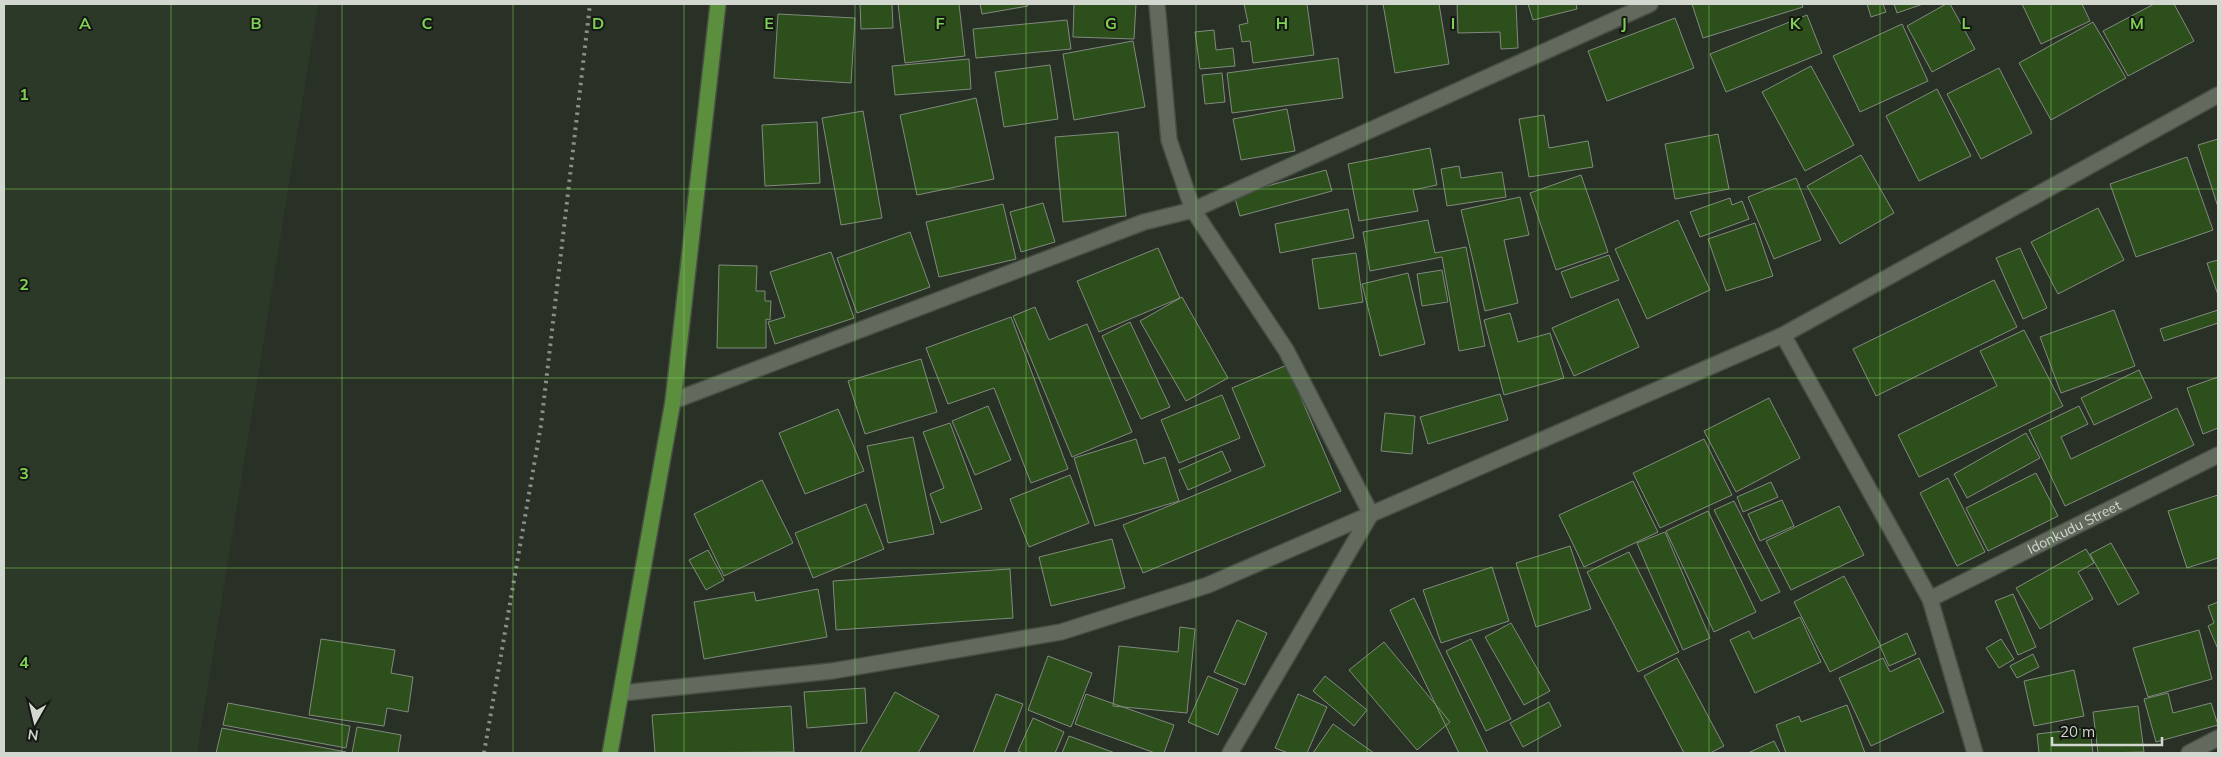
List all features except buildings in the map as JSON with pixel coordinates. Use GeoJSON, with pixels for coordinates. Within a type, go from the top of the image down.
{"type":"FeatureCollection","features":[{"type":"Feature","properties":{"kind":"main road"},"geometry":{"type":"LineString","coordinates":[[610,753],[673,401],[718,4]]}},
{"type":"Feature","properties":{"kind":"street"},"geometry":{"type":"LineString","coordinates":[[1157,4],[1169,140],[1192,210],[1286,350],[1371,514]]}},
{"type":"Feature","properties":{"kind":"street"},"geometry":{"type":"LineString","coordinates":[[673,401],[1144,222],[1192,210],[1650,4]]}},
{"type":"Feature","properties":{"kind":"street"},"geometry":{"type":"LineString","coordinates":[[622,693],[832,671],[1061,632],[1208,585],[1783,335],[2218,95]]}},
{"type":"Feature","properties":{"kind":"street"},"geometry":{"type":"LineString","coordinates":[[1783,335],[1930,599],[1975,753]]}},
{"type":"Feature","properties":{"kind":"street","name":"Idonkudu Street"},"geometry":{"type":"LineString","coordinates":[[1930,599],[2218,455]]}},
{"type":"Feature","properties":{"kind":"street"},"geometry":{"type":"LineString","coordinates":[[1230,753],[1371,514]]}},
{"type":"Feature","properties":{"kind":"street"},"geometry":{"type":"LineString","coordinates":[[2189,753],[2218,738]]}},
{"type":"Feature","properties":{"kind":"shaded area"},"geometry":{"type":"Polygon","coordinates":[[[4,4],[318,4],[197,753],[4,753],[4,4]]]}},
{"type":"Feature","properties":{"kind":"railway"},"geometry":{"type":"LineString","coordinates":[[484,753],[541,425],[590,4]]}}]}
